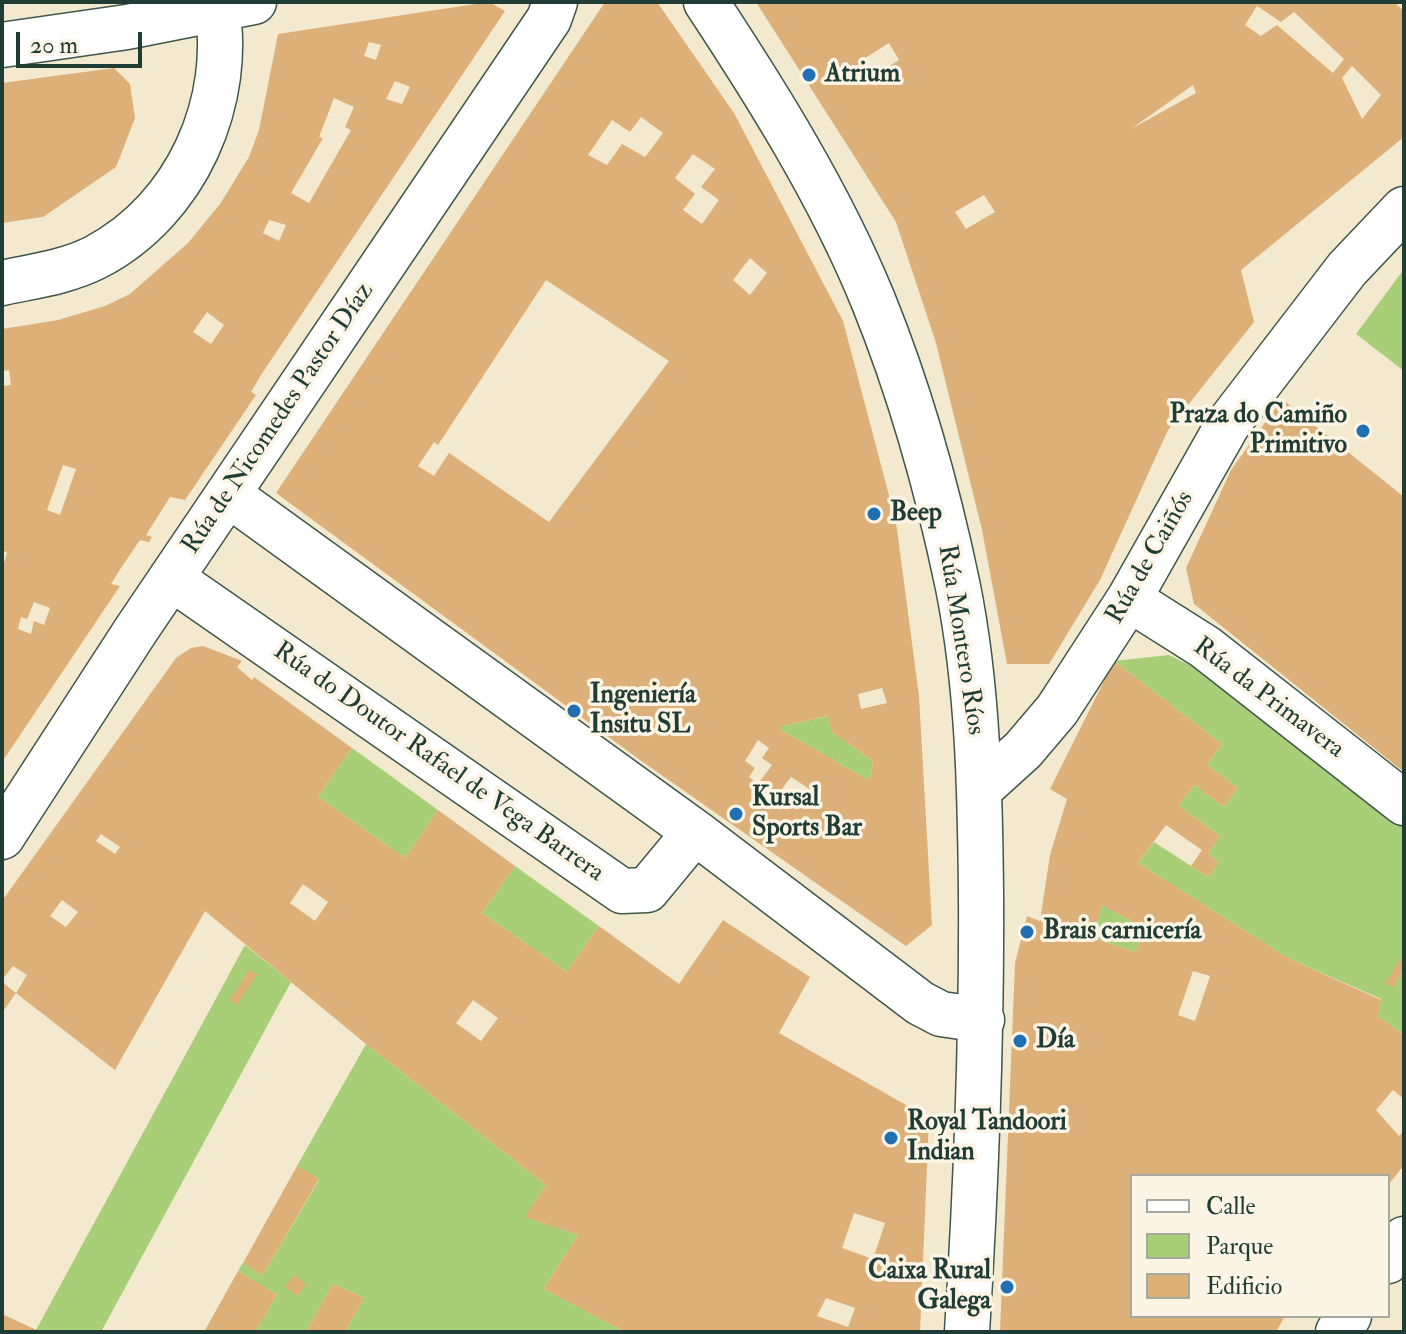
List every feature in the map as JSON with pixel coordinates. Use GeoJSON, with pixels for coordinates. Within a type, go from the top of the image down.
{"type":"FeatureCollection","features":[{"type":"Feature","properties":{"kind":"street","name":"Rúa de Nicomedes Pastor Díaz"},"geometry":{"type":"LineString","coordinates":[[2,837],[171,578],[549,19],[555,2]]}},
{"type":"Feature","properties":{"kind":"street","name":"Rúa Montero Ríos"},"geometry":{"type":"LineString","coordinates":[[706,2],[758,81],[840,229],[873,300],[926,464],[958,589],[974,701],[980,789],[982,1020],[967,1332]]}},
{"type":"Feature","properties":{"kind":"street"},"geometry":{"type":"LineString","coordinates":[[2,45],[127,27],[229,4],[211,114],[175,187],[137,229],[94,258],[67,269],[2,283]]}},
{"type":"Feature","properties":{"kind":"street","name":"Rúa de Caiñós"},"geometry":{"type":"LineString","coordinates":[[980,789],[1023,750],[1057,710],[1129,599],[1228,424],[1347,269],[1404,209]]}},
{"type":"Feature","properties":{"kind":"street"},"geometry":{"type":"LineString","coordinates":[[229,495],[695,832],[920,1003],[941,1014],[982,1020]]}},
{"type":"Feature","properties":{"kind":"street","name":"Rúa do Doutor Rafael de Vega Barrera"},"geometry":{"type":"LineString","coordinates":[[171,578],[622,891],[647,890],[695,832]]}},
{"type":"Feature","properties":{"kind":"street","name":"Rúa da Primavera"},"geometry":{"type":"LineString","coordinates":[[1129,599],[1205,647],[1404,803]]}},
{"type":"Feature","properties":{"kind":"street"},"geometry":{"type":"LineString","coordinates":[[1390,1258],[1404,1239]]}},
{"type":"Feature","properties":{"kind":"green space"},"geometry":{"type":"Polygon","coordinates":[[[1404,269],[1404,371],[1356,334],[1404,269]]]}},
{"type":"Feature","properties":{"kind":"green space"},"geometry":{"type":"Polygon","coordinates":[[[1169,655],[1200,670],[1404,826],[1404,953],[1386,984],[1394,986],[1404,970],[1404,1035],[1378,1016],[1381,999],[1288,958],[1138,863],[1154,842],[1208,877],[1219,862],[1208,854],[1220,836],[1179,806],[1194,785],[1224,807],[1238,788],[1207,765],[1222,744],[1114,661],[1169,655]]]}},
{"type":"Feature","properties":{"kind":"green space"},"geometry":{"type":"Polygon","coordinates":[[[829,716],[832,732],[873,761],[870,781],[781,730],[782,726],[829,716]]]}},
{"type":"Feature","properties":{"kind":"green space"},"geometry":{"type":"Polygon","coordinates":[[[352,748],[438,810],[405,858],[318,797],[352,748]]]}},
{"type":"Feature","properties":{"kind":"green space"},"geometry":{"type":"Polygon","coordinates":[[[515,866],[599,926],[567,972],[482,913],[515,866]]]}},
{"type":"Feature","properties":{"kind":"green space"},"geometry":{"type":"Polygon","coordinates":[[[1102,905],[1146,929],[1135,952],[1093,938],[1102,905]]]}},
{"type":"Feature","properties":{"kind":"green space"},"geometry":{"type":"Polygon","coordinates":[[[245,945],[291,982],[101,1332],[36,1330],[245,945]]]}},
{"type":"Feature","properties":{"kind":"green space"},"geometry":{"type":"Polygon","coordinates":[[[366,1044],[546,1185],[526,1217],[578,1235],[544,1289],[625,1332],[345,1332],[364,1298],[333,1284],[306,1332],[255,1332],[277,1295],[238,1271],[243,1263],[263,1275],[319,1180],[297,1166],[366,1044]]]}},
{"type":"Feature","properties":{"kind":"building"},"geometry":{"type":"Polygon","coordinates":[[[489,2],[505,11],[261,375],[251,392],[256,395],[185,500],[170,497],[146,535],[152,537],[149,542],[140,540],[121,568],[111,584],[120,586],[2,762],[2,571],[7,552],[2,551],[2,386],[11,385],[9,370],[2,371],[2,329],[58,320],[105,306],[130,294],[188,243],[220,204],[249,157],[259,130],[278,34],[489,2]],[[369,42],[364,56],[376,60],[381,45],[369,42]],[[395,81],[386,99],[402,104],[410,87],[395,81]],[[334,98],[319,137],[323,138],[291,193],[309,203],[351,130],[345,127],[354,107],[334,98]],[[269,220],[263,233],[279,241],[286,225],[269,220]],[[207,312],[193,332],[211,344],[224,325],[207,312]],[[63,465],[47,510],[60,515],[76,469],[63,465]],[[34,602],[27,619],[21,617],[18,629],[31,634],[34,621],[44,625],[50,608],[34,602]]]}},
{"type":"Feature","properties":{"kind":"building"},"geometry":{"type":"Polygon","coordinates":[[[605,2],[657,2],[734,113],[843,321],[896,522],[919,696],[932,925],[906,946],[640,760],[276,493],[605,2]],[[641,117],[630,132],[612,120],[588,155],[607,165],[622,144],[645,157],[663,133],[641,117]],[[693,154],[675,178],[695,194],[683,210],[702,224],[719,200],[701,187],[715,169],[693,154]],[[750,258],[733,280],[750,295],[767,273],[750,258]],[[546,280],[438,445],[434,442],[418,466],[434,476],[449,453],[549,522],[669,361],[546,280]],[[882,688],[858,694],[861,709],[887,703],[882,688]],[[828,716],[782,726],[781,730],[870,781],[873,761],[832,732],[828,716]],[[758,740],[745,761],[755,768],[749,777],[758,784],[772,765],[762,758],[769,748],[758,740]],[[791,777],[779,793],[796,805],[808,788],[791,777]]]}},
{"type":"Feature","properties":{"kind":"building"},"geometry":{"type":"Polygon","coordinates":[[[756,2],[1394,2],[1404,11],[1404,137],[1241,270],[1254,322],[1168,430],[1100,580],[1049,664],[1007,664],[982,530],[936,343],[896,222],[756,2]],[[1257,6],[1245,25],[1261,36],[1277,25],[1333,73],[1344,59],[1294,12],[1281,22],[1257,6]],[[889,43],[862,60],[873,76],[899,60],[889,43]],[[1352,66],[1342,78],[1362,119],[1381,95],[1352,66]],[[1193,85],[1131,129],[1196,93],[1193,85]],[[984,195],[955,212],[966,229],[995,212],[984,195]]]}},
{"type":"Feature","properties":{"kind":"building"},"geometry":{"type":"Polygon","coordinates":[[[114,68],[130,84],[135,118],[116,167],[43,217],[2,223],[2,83],[114,68]]]}},
{"type":"Feature","properties":{"kind":"building"},"geometry":{"type":"Polygon","coordinates":[[[1282,399],[1404,497],[1404,772],[1194,604],[1186,568],[1231,470],[1282,399]]]}},
{"type":"Feature","properties":{"kind":"building"},"geometry":{"type":"Polygon","coordinates":[[[203,646],[242,661],[237,667],[252,680],[254,677],[352,748],[318,797],[405,858],[438,810],[515,866],[482,913],[567,972],[599,926],[679,984],[723,920],[810,977],[779,1033],[929,1118],[920,1332],[625,1332],[544,1289],[578,1235],[525,1217],[546,1185],[366,1044],[205,911],[115,1070],[16,993],[27,975],[13,966],[2,980],[2,901],[176,658],[191,648],[203,646]],[[101,834],[96,841],[115,854],[120,847],[101,834]],[[303,884],[290,903],[315,921],[328,902],[303,884]],[[62,900],[50,916],[66,927],[78,912],[62,900]],[[473,1000],[456,1023],[481,1041],[498,1018],[473,1000]],[[854,1213],[842,1248],[873,1259],[885,1223],[854,1213]],[[826,1298],[817,1316],[848,1327],[855,1308],[826,1298]]]}},
{"type":"Feature","properties":{"kind":"building"},"geometry":{"type":"Polygon","coordinates":[[[1114,661],[1222,744],[1207,765],[1238,788],[1224,807],[1194,785],[1179,806],[1220,836],[1208,854],[1219,862],[1208,877],[1191,866],[1202,850],[1166,825],[1138,863],[1288,958],[1381,1000],[1378,1016],[1404,1035],[1404,1099],[1393,1090],[1376,1110],[1399,1136],[1404,1130],[1404,1165],[1390,1182],[1390,1174],[1130,1174],[1130,1318],[1284,1318],[1276,1332],[1000,1332],[1015,963],[1027,916],[1040,921],[1050,855],[1067,799],[1050,789],[1114,661]],[[1102,905],[1093,938],[1135,952],[1146,929],[1102,905]],[[1193,971],[1178,1015],[1195,1021],[1210,976],[1193,971]]]}},
{"type":"Feature","properties":{"kind":"building"},"geometry":{"type":"Polygon","coordinates":[[[1404,953],[1404,970],[1394,987],[1385,984],[1404,953]]]}},
{"type":"Feature","properties":{"kind":"building"},"geometry":{"type":"Polygon","coordinates":[[[249,970],[257,975],[237,1005],[230,1000],[249,970]]]}},
{"type":"Feature","properties":{"kind":"building"},"geometry":{"type":"Polygon","coordinates":[[[2,982],[16,993],[2,1013],[2,982]]]}},
{"type":"Feature","properties":{"kind":"building"},"geometry":{"type":"Polygon","coordinates":[[[297,1166],[319,1179],[263,1275],[243,1263],[297,1166]]]}},
{"type":"Feature","properties":{"kind":"building"},"geometry":{"type":"Polygon","coordinates":[[[238,1271],[277,1295],[255,1332],[204,1332],[238,1271]]]}},
{"type":"Feature","properties":{"kind":"building"},"geometry":{"type":"Polygon","coordinates":[[[294,1275],[306,1284],[298,1296],[285,1287],[294,1275]]]}},
{"type":"Feature","properties":{"kind":"building"},"geometry":{"type":"Polygon","coordinates":[[[333,1284],[364,1298],[345,1332],[306,1332],[333,1284]]]}},
{"type":"Feature","properties":{"kind":"building"},"geometry":{"type":"Polygon","coordinates":[[[2,1314],[41,1332],[2,1332],[2,1314]]]}},
{"type":"Feature","properties":{"kind":"place","name":"Atrium"},"geometry":{"type":"Point","coordinates":[809,75]}},
{"type":"Feature","properties":{"kind":"place","name":"Praza do Camiño Primitivo"},"geometry":{"type":"Point","coordinates":[1363,431]}},
{"type":"Feature","properties":{"kind":"place","name":"Beep"},"geometry":{"type":"Point","coordinates":[874,514]}},
{"type":"Feature","properties":{"kind":"place","name":"Ingeniería Insitu SL"},"geometry":{"type":"Point","coordinates":[574,711]}},
{"type":"Feature","properties":{"kind":"place","name":"Kursal Sports Bar"},"geometry":{"type":"Point","coordinates":[736,814]}},
{"type":"Feature","properties":{"kind":"place","name":"Brais carnicería"},"geometry":{"type":"Point","coordinates":[1027,932]}},
{"type":"Feature","properties":{"kind":"place","name":"Día"},"geometry":{"type":"Point","coordinates":[1020,1041]}},
{"type":"Feature","properties":{"kind":"place","name":"Royal Tandoori Indian"},"geometry":{"type":"Point","coordinates":[891,1138]}},
{"type":"Feature","properties":{"kind":"place","name":"Caixa Rural Galega"},"geometry":{"type":"Point","coordinates":[1007,1287]}}]}
